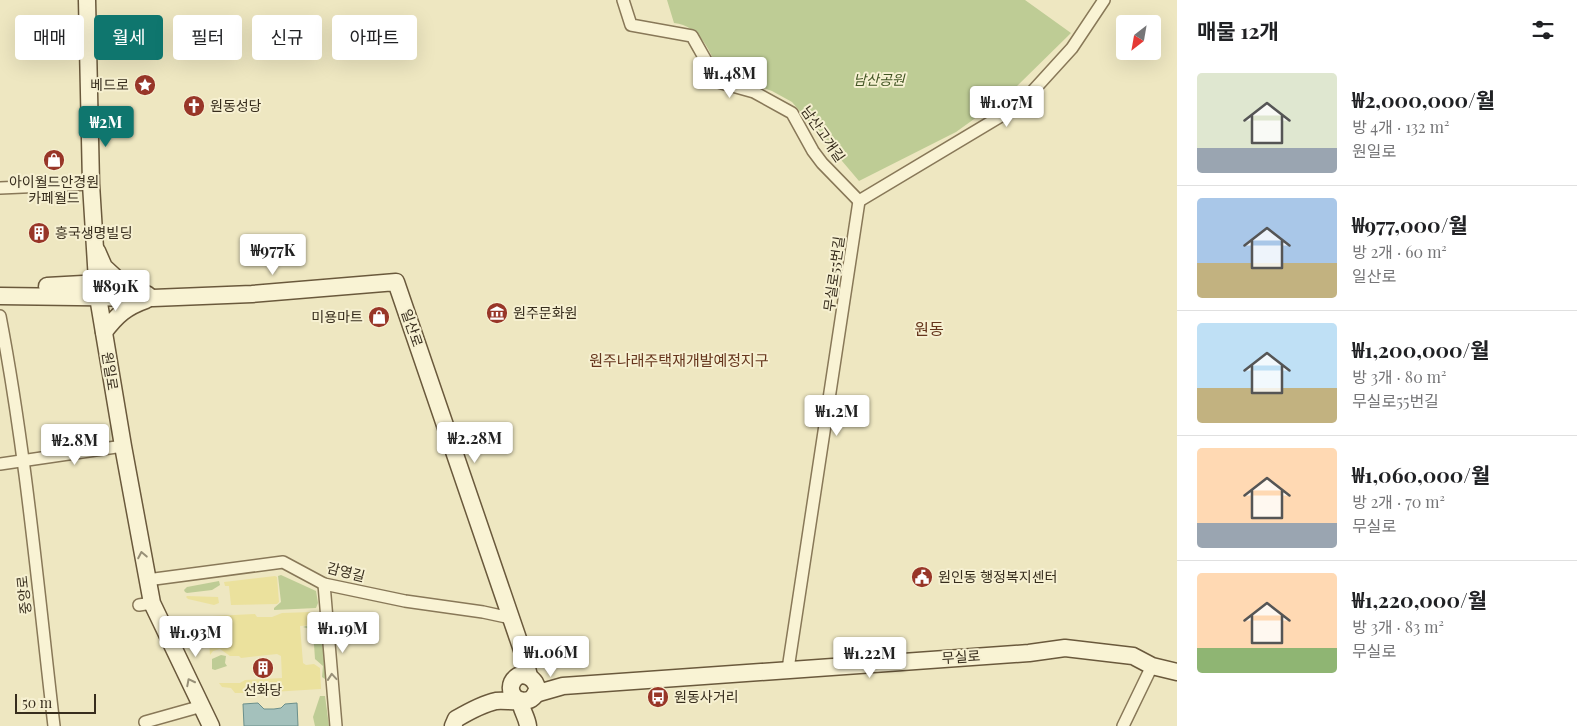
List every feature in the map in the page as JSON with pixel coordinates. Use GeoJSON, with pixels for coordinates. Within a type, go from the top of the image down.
{"type":"FeatureCollection","features":[{"type":"Feature","properties":{"kind":"street","name":"원일로"},"geometry":{"type":"LineString","coordinates":[[86,0],[91,184],[98,297],[147,580],[145,604],[163,628],[211,726]]}},
{"type":"Feature","properties":{"kind":"street","name":"남산고개길"},"geometry":{"type":"LineString","coordinates":[[623,0],[631,24],[692,36],[718,82],[754,92],[792,113],[822,163],[860,201]]}},
{"type":"Feature","properties":{"kind":"street"},"geometry":{"type":"LineString","coordinates":[[860,201],[1021,104],[1072,48],[1104,0]]}},
{"type":"Feature","properties":{"kind":"street"},"geometry":{"type":"LineString","coordinates":[[0,188],[91,184]]}},
{"type":"Feature","properties":{"kind":"street","name":"무실로55번길"},"geometry":{"type":"LineString","coordinates":[[788,669],[860,201]]}},
{"type":"Feature","properties":{"kind":"street"},"geometry":{"type":"LineString","coordinates":[[94,246],[104,267],[125,283],[153,298]]}},
{"type":"Feature","properties":{"kind":"street","name":"일산로"},"geometry":{"type":"LineString","coordinates":[[0,296],[153,298],[252,294],[396,282],[524,656],[522,678]]}},
{"type":"Feature","properties":{"kind":"street"},"geometry":{"type":"LineString","coordinates":[[0,287],[83,284],[98,297]]}},
{"type":"Feature","properties":{"kind":"street"},"geometry":{"type":"LineString","coordinates":[[104,332],[115,317],[131,305],[153,298]]}},
{"type":"Feature","properties":{"kind":"street","name":"중앙로"},"geometry":{"type":"LineString","coordinates":[[0,316],[24,461],[54,726]]}},
{"type":"Feature","properties":{"kind":"street"},"geometry":{"type":"LineString","coordinates":[[0,464],[123,446]]}},
{"type":"Feature","properties":{"kind":"street","name":"감영길"},"geometry":{"type":"LineString","coordinates":[[147,580],[284,562],[324,584],[405,601],[511,618]]}},
{"type":"Feature","properties":{"kind":"street"},"geometry":{"type":"LineString","coordinates":[[324,584],[336,726]]}},
{"type":"Feature","properties":{"kind":"street","name":"무실로"},"geometry":{"type":"LineString","coordinates":[[563,686],[1029,653],[1066,648],[1133,656],[1152,666],[1177,672]]}},
{"type":"Feature","properties":{"kind":"street"},"geometry":{"type":"LineString","coordinates":[[1123,726],[1152,666]]}},
{"type":"Feature","properties":{"kind":"street"},"geometry":{"type":"LineString","coordinates":[[522,678],[563,686]]}},
{"type":"Feature","properties":{"kind":"street"},"geometry":{"type":"LineString","coordinates":[[522,678],[537,687],[526,698],[521,709],[528,723]]}},
{"type":"Feature","properties":{"kind":"street"},"geometry":{"type":"LineString","coordinates":[[522,678],[512,693],[526,698]]}},
{"type":"Feature","properties":{"kind":"street"},"geometry":{"type":"LineString","coordinates":[[495,701],[522,678]]}},
{"type":"Feature","properties":{"kind":"street"},"geometry":{"type":"LineString","coordinates":[[453,726],[456,719],[495,701],[526,698],[563,686]]}},
{"type":"Feature","properties":{"kind":"street"},"geometry":{"type":"LineString","coordinates":[[145,722],[202,706]]}},
{"type":"Feature","properties":{"kind":"green space","name":"남산공원"},"geometry":{"type":"Polygon","coordinates":[[[667,0],[1025,0],[1071,33],[1009,94],[956,132],[859,181],[792,102],[772,91],[719,72],[708,48],[697,34],[683,25],[674,23],[667,0]]]}},
{"type":"Feature","properties":{"kind":"green space"},"geometry":{"type":"Polygon","coordinates":[[[281,575],[316,591],[318,603],[316,608],[274,610],[281,602],[278,576],[281,575]]]}},
{"type":"Feature","properties":{"kind":"green space"},"geometry":{"type":"Polygon","coordinates":[[[219,581],[220,585],[212,590],[187,593],[184,590],[187,587],[219,581]]]}},
{"type":"Feature","properties":{"kind":"green space"},"geometry":{"type":"Polygon","coordinates":[[[319,613],[325,679],[322,677],[323,666],[315,659],[313,630],[303,627],[316,627],[319,613]]]}},
{"type":"Feature","properties":{"kind":"green space"},"geometry":{"type":"Polygon","coordinates":[[[221,655],[226,656],[225,663],[227,666],[215,670],[212,669],[212,659],[221,655]]]}},
{"type":"Feature","properties":{"kind":"green space"},"geometry":{"type":"Polygon","coordinates":[[[320,696],[325,696],[329,726],[315,726],[313,717],[320,696]]]}},
{"type":"Feature","properties":{"kind":"sand"},"geometry":{"type":"Polygon","coordinates":[[[277,577],[279,602],[277,604],[231,605],[229,586],[225,586],[224,582],[277,577]]]}},
{"type":"Feature","properties":{"kind":"sand"},"geometry":{"type":"Polygon","coordinates":[[[187,596],[218,597],[219,603],[214,605],[188,599],[187,596]]]}},
{"type":"Feature","properties":{"kind":"sand"},"geometry":{"type":"Polygon","coordinates":[[[312,612],[316,614],[314,625],[300,626],[303,663],[306,665],[314,664],[320,668],[321,689],[272,692],[269,689],[259,689],[257,693],[235,693],[231,688],[222,687],[219,683],[240,683],[245,680],[282,678],[281,656],[277,654],[241,658],[239,656],[230,656],[220,649],[213,651],[210,655],[208,623],[212,616],[255,614],[257,617],[272,617],[282,613],[312,612]]]}},
{"type":"Feature","properties":{"kind":"water"},"geometry":{"type":"Polygon","coordinates":[[[258,703],[264,709],[274,709],[281,708],[285,704],[297,703],[298,726],[244,726],[243,704],[258,703]]]}},
{"type":"Feature","properties":{"kind":"place","name":"베드로"},"geometry":{"type":"Point","coordinates":[145,85]}},
{"type":"Feature","properties":{"kind":"place","name":"원동성당"},"geometry":{"type":"Point","coordinates":[194,106]}},
{"type":"Feature","properties":{"kind":"place","name":"아이월드안경원 카페월드"},"geometry":{"type":"Point","coordinates":[54,160]}},
{"type":"Feature","properties":{"kind":"place","name":"흥국생명빌딩"},"geometry":{"type":"Point","coordinates":[39,233]}},
{"type":"Feature","properties":{"kind":"place","name":"원주문화원"},"geometry":{"type":"Point","coordinates":[497,313]}},
{"type":"Feature","properties":{"kind":"place","name":"미용마트"},"geometry":{"type":"Point","coordinates":[379,317]}},
{"type":"Feature","properties":{"kind":"place","name":"원인동 행정복지센터"},"geometry":{"type":"Point","coordinates":[922,577]}},
{"type":"Feature","properties":{"kind":"place","name":"선화당"},"geometry":{"type":"Point","coordinates":[263,668]}},
{"type":"Feature","properties":{"kind":"place","name":"원동사거리"},"geometry":{"type":"Point","coordinates":[658,697]}},
{"type":"Feature","properties":{"kind":"district","name":"원동"},"geometry":{"type":"Point","coordinates":[929,329]}},
{"type":"Feature","properties":{"kind":"district","name":"원주나래주택재개발예정지구"},"geometry":{"type":"Point","coordinates":[679,361]}}]}
